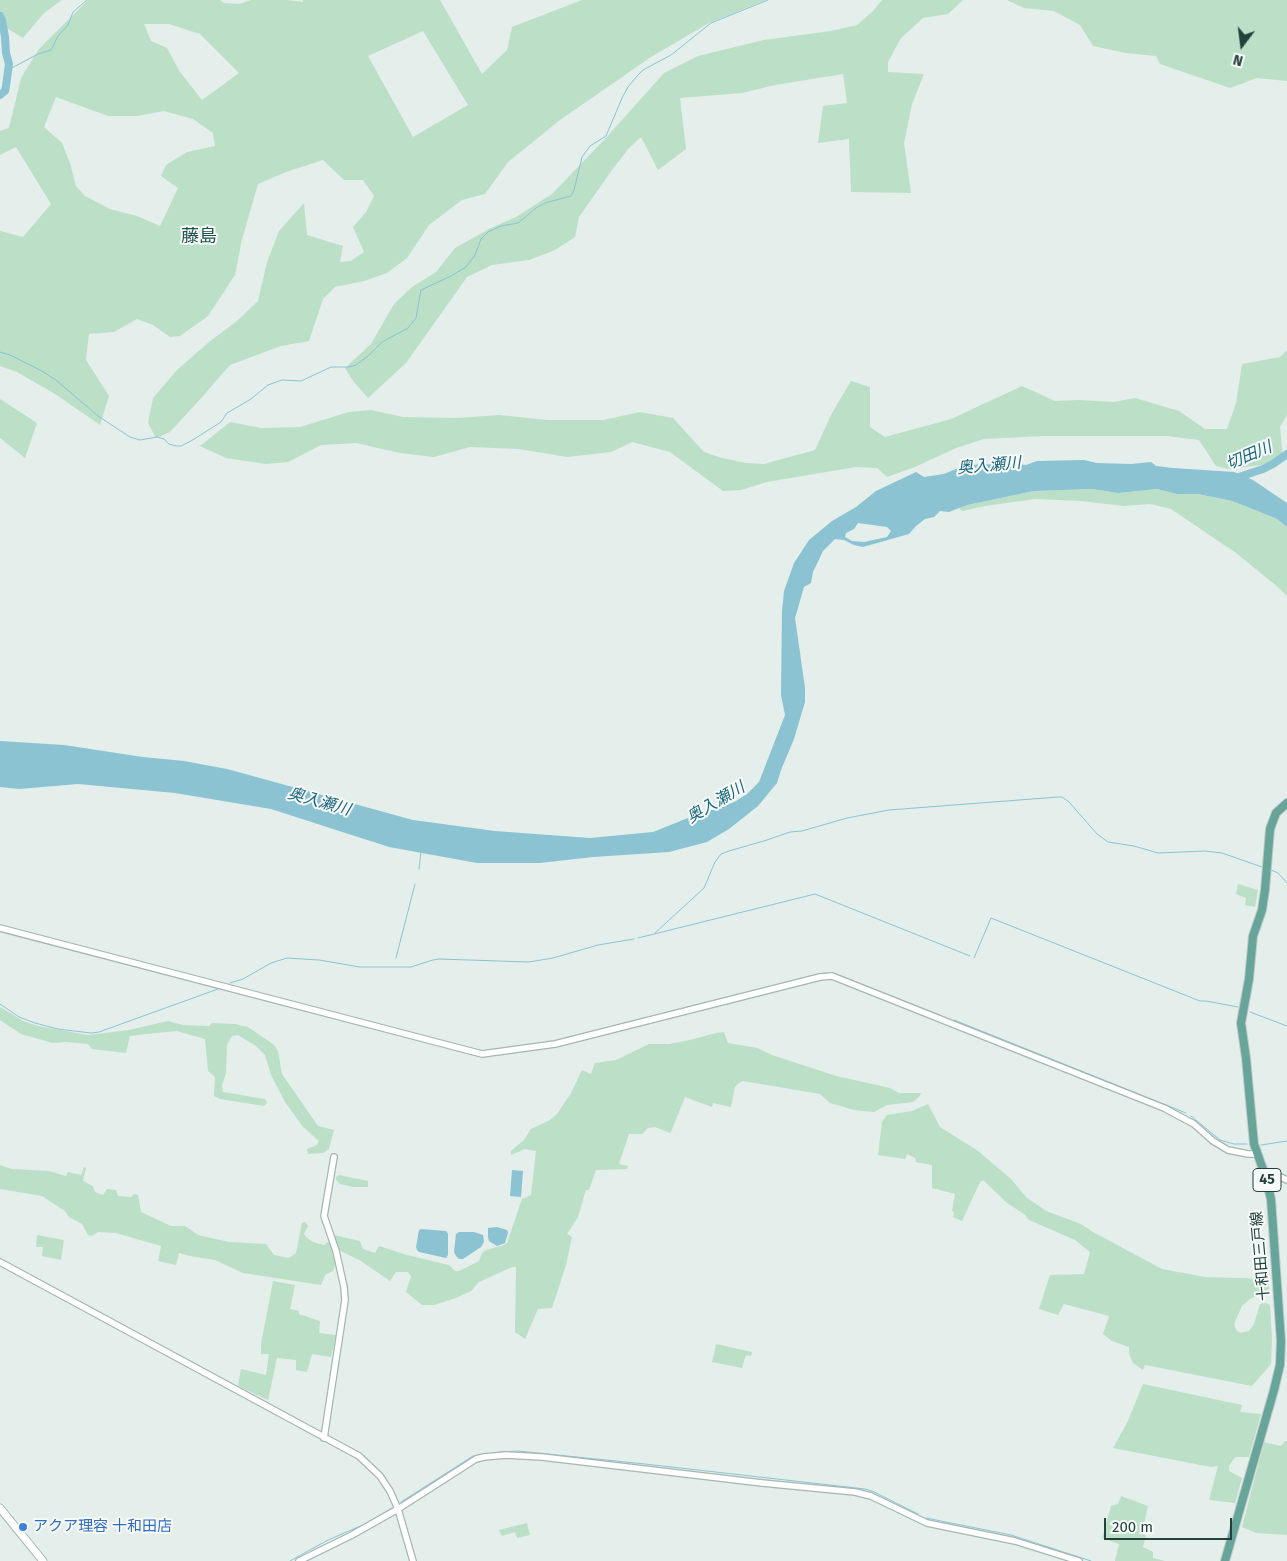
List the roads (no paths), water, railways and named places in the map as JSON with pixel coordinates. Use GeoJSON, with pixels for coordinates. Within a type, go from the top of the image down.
{"type":"FeatureCollection","features":[{"type":"Feature","properties":{"kind":"main road","name":"十和田三戸線"},"geometry":{"type":"LineString","coordinates":[[1225,1561],[1280,1365],[1281,1341],[1271,1199],[1254,1144],[1241,1023],[1254,936],[1262,910],[1265,890],[1270,829],[1276,813],[1287,803]]}},
{"type":"Feature","properties":{"kind":"main road"},"geometry":{"type":"LineString","coordinates":[[0,1508],[43,1561]]}},
{"type":"Feature","properties":{"kind":"street"},"geometry":{"type":"LineString","coordinates":[[0,928],[482,1054],[555,1044],[820,977],[832,976],[1164,1108],[1194,1124],[1213,1141],[1228,1150],[1257,1154]]}},
{"type":"Feature","properties":{"kind":"street"},"geometry":{"type":"LineString","coordinates":[[324,1438],[345,1300],[336,1251],[324,1216],[334,1157]]}},
{"type":"Feature","properties":{"kind":"street"},"geometry":{"type":"LineString","coordinates":[[1265,1175],[1276,1175],[1287,1180]]}},
{"type":"Feature","properties":{"kind":"street"},"geometry":{"type":"LineString","coordinates":[[0,1262],[359,1456],[386,1483],[398,1509],[413,1561]]}},
{"type":"Feature","properties":{"kind":"street"},"geometry":{"type":"LineString","coordinates":[[299,1561],[352,1535],[398,1509],[476,1459],[496,1456],[522,1456],[867,1494],[927,1523],[1015,1541],[1078,1561]]}},
{"type":"Feature","properties":{"kind":"water","name":"奥入瀬川"},"geometry":{"type":"Polygon","coordinates":[[[1084,460],[1097,463],[1131,464],[1151,462],[1156,466],[1234,472],[1253,480],[1287,503],[1287,527],[1277,519],[1255,510],[1232,501],[1213,497],[1197,494],[1177,494],[1157,489],[1118,493],[1092,489],[1034,491],[967,505],[949,512],[940,511],[934,517],[925,519],[909,534],[863,547],[844,540],[835,539],[823,551],[813,572],[811,583],[804,587],[795,618],[805,688],[805,702],[794,739],[777,783],[758,806],[729,829],[707,842],[669,852],[540,863],[477,863],[389,847],[271,809],[175,793],[78,784],[19,789],[0,787],[0,741],[64,745],[184,761],[227,769],[413,820],[495,831],[590,838],[653,832],[736,801],[747,794],[759,782],[785,715],[781,695],[784,591],[794,563],[809,540],[832,521],[856,507],[876,491],[916,472],[924,477],[944,474],[963,466],[982,464],[1005,465],[1011,463],[1026,465],[1037,461],[1084,460]],[[858,523],[854,529],[846,533],[845,537],[852,541],[864,542],[887,537],[891,531],[887,527],[858,523]]]}},
{"type":"Feature","properties":{"kind":"water"},"geometry":{"type":"Polygon","coordinates":[[[512,1170],[523,1171],[521,1197],[510,1196],[512,1170]]]}},
{"type":"Feature","properties":{"kind":"water"},"geometry":{"type":"Polygon","coordinates":[[[497,1227],[507,1230],[508,1233],[505,1243],[497,1246],[489,1241],[488,1228],[497,1227]]]}},
{"type":"Feature","properties":{"kind":"water"},"geometry":{"type":"Polygon","coordinates":[[[419,1230],[446,1231],[448,1234],[448,1255],[446,1258],[417,1250],[419,1230]]]}},
{"type":"Feature","properties":{"kind":"water"},"geometry":{"type":"Polygon","coordinates":[[[459,1232],[474,1232],[483,1235],[484,1242],[481,1247],[463,1259],[459,1259],[454,1252],[456,1234],[459,1232]]]}},
{"type":"Feature","properties":{"kind":"waterway"},"geometry":{"type":"LineString","coordinates":[[8,70],[38,54],[51,50],[58,36],[68,25],[73,12],[87,0]]}},
{"type":"Feature","properties":{"kind":"waterway"},"geometry":{"type":"LineString","coordinates":[[0,352],[10,355],[56,380],[98,416],[130,437],[140,440],[157,437],[164,439],[169,444],[181,446],[221,422],[227,413],[251,399],[268,385],[282,380],[301,381],[331,367],[356,365],[382,342],[408,328],[416,318],[421,290],[466,267],[475,255],[481,239],[488,232],[501,226],[518,223],[545,203],[571,196],[582,157],[590,146],[606,136],[628,87],[643,70],[671,55],[711,23],[768,0]]}},
{"type":"Feature","properties":{"kind":"waterway"},"geometry":{"type":"LineString","coordinates":[[0,16],[9,64],[5,91],[0,95]]}},
{"type":"Feature","properties":{"kind":"waterway","name":"切田川"},"geometry":{"type":"LineString","coordinates":[[1233,479],[1263,469],[1287,454]]}},
{"type":"Feature","properties":{"kind":"waterway"},"geometry":{"type":"LineString","coordinates":[[655,933],[704,888],[715,862],[721,854],[790,832],[802,831],[847,818],[889,810],[1062,797],[1069,802],[1097,834],[1108,842],[1134,846],[1158,853],[1205,851],[1222,853],[1262,867]]}},
{"type":"Feature","properties":{"kind":"waterway"},"geometry":{"type":"LineString","coordinates":[[419,869],[421,852]]}},
{"type":"Feature","properties":{"kind":"waterway"},"geometry":{"type":"LineString","coordinates":[[1271,870],[1278,873],[1287,883]]}},
{"type":"Feature","properties":{"kind":"waterway"},"geometry":{"type":"LineString","coordinates":[[396,958],[415,884]]}},
{"type":"Feature","properties":{"kind":"waterway"},"geometry":{"type":"LineString","coordinates":[[638,938],[815,894],[970,956]]}},
{"type":"Feature","properties":{"kind":"waterway"},"geometry":{"type":"LineString","coordinates":[[974,958],[991,918],[1200,1001],[1238,1007]]}},
{"type":"Feature","properties":{"kind":"waterway"},"geometry":{"type":"LineString","coordinates":[[230,983],[243,979],[271,963],[287,958],[319,960],[360,967],[411,967],[439,959],[529,962],[553,958],[598,945],[634,939]]}},
{"type":"Feature","properties":{"kind":"waterway"},"geometry":{"type":"LineString","coordinates":[[819,974],[836,974],[942,1016]]}},
{"type":"Feature","properties":{"kind":"waterway"},"geometry":{"type":"LineString","coordinates":[[768,987],[815,975]]}},
{"type":"Feature","properties":{"kind":"waterway"},"geometry":{"type":"LineString","coordinates":[[746,993],[764,988]]}},
{"type":"Feature","properties":{"kind":"waterway"},"geometry":{"type":"LineString","coordinates":[[0,1004],[19,1017],[35,1023],[58,1029],[91,1033],[99,1032],[218,989]]}},
{"type":"Feature","properties":{"kind":"waterway"},"geometry":{"type":"LineString","coordinates":[[708,1002],[742,994]]}},
{"type":"Feature","properties":{"kind":"waterway"},"geometry":{"type":"LineString","coordinates":[[1250,1012],[1287,1026]]}},
{"type":"Feature","properties":{"kind":"waterway"},"geometry":{"type":"LineString","coordinates":[[954,1020],[1186,1113]]}},
{"type":"Feature","properties":{"kind":"waterway"},"geometry":{"type":"LineString","coordinates":[[1191,1116],[1220,1140],[1234,1144],[1247,1144]]}},
{"type":"Feature","properties":{"kind":"waterway"},"geometry":{"type":"LineString","coordinates":[[1261,1145],[1287,1141]]}},
{"type":"Feature","properties":{"kind":"waterway"},"geometry":{"type":"LineString","coordinates":[[401,1502],[473,1456],[518,1451],[865,1489],[918,1514]]}},
{"type":"Feature","properties":{"kind":"waterway"},"geometry":{"type":"LineString","coordinates":[[290,1561],[328,1540],[365,1524],[392,1508]]}},
{"type":"Feature","properties":{"kind":"waterway"},"geometry":{"type":"LineString","coordinates":[[926,1518],[1011,1535],[1091,1561]]}},
{"type":"Feature","properties":{"kind":"place","name":"アクア理容 十和田店"},"geometry":{"type":"Point","coordinates":[23,1527]}},
{"type":"Feature","properties":{"kind":"district","name":"藤島"},"geometry":{"type":"Point","coordinates":[199,237]}}]}
